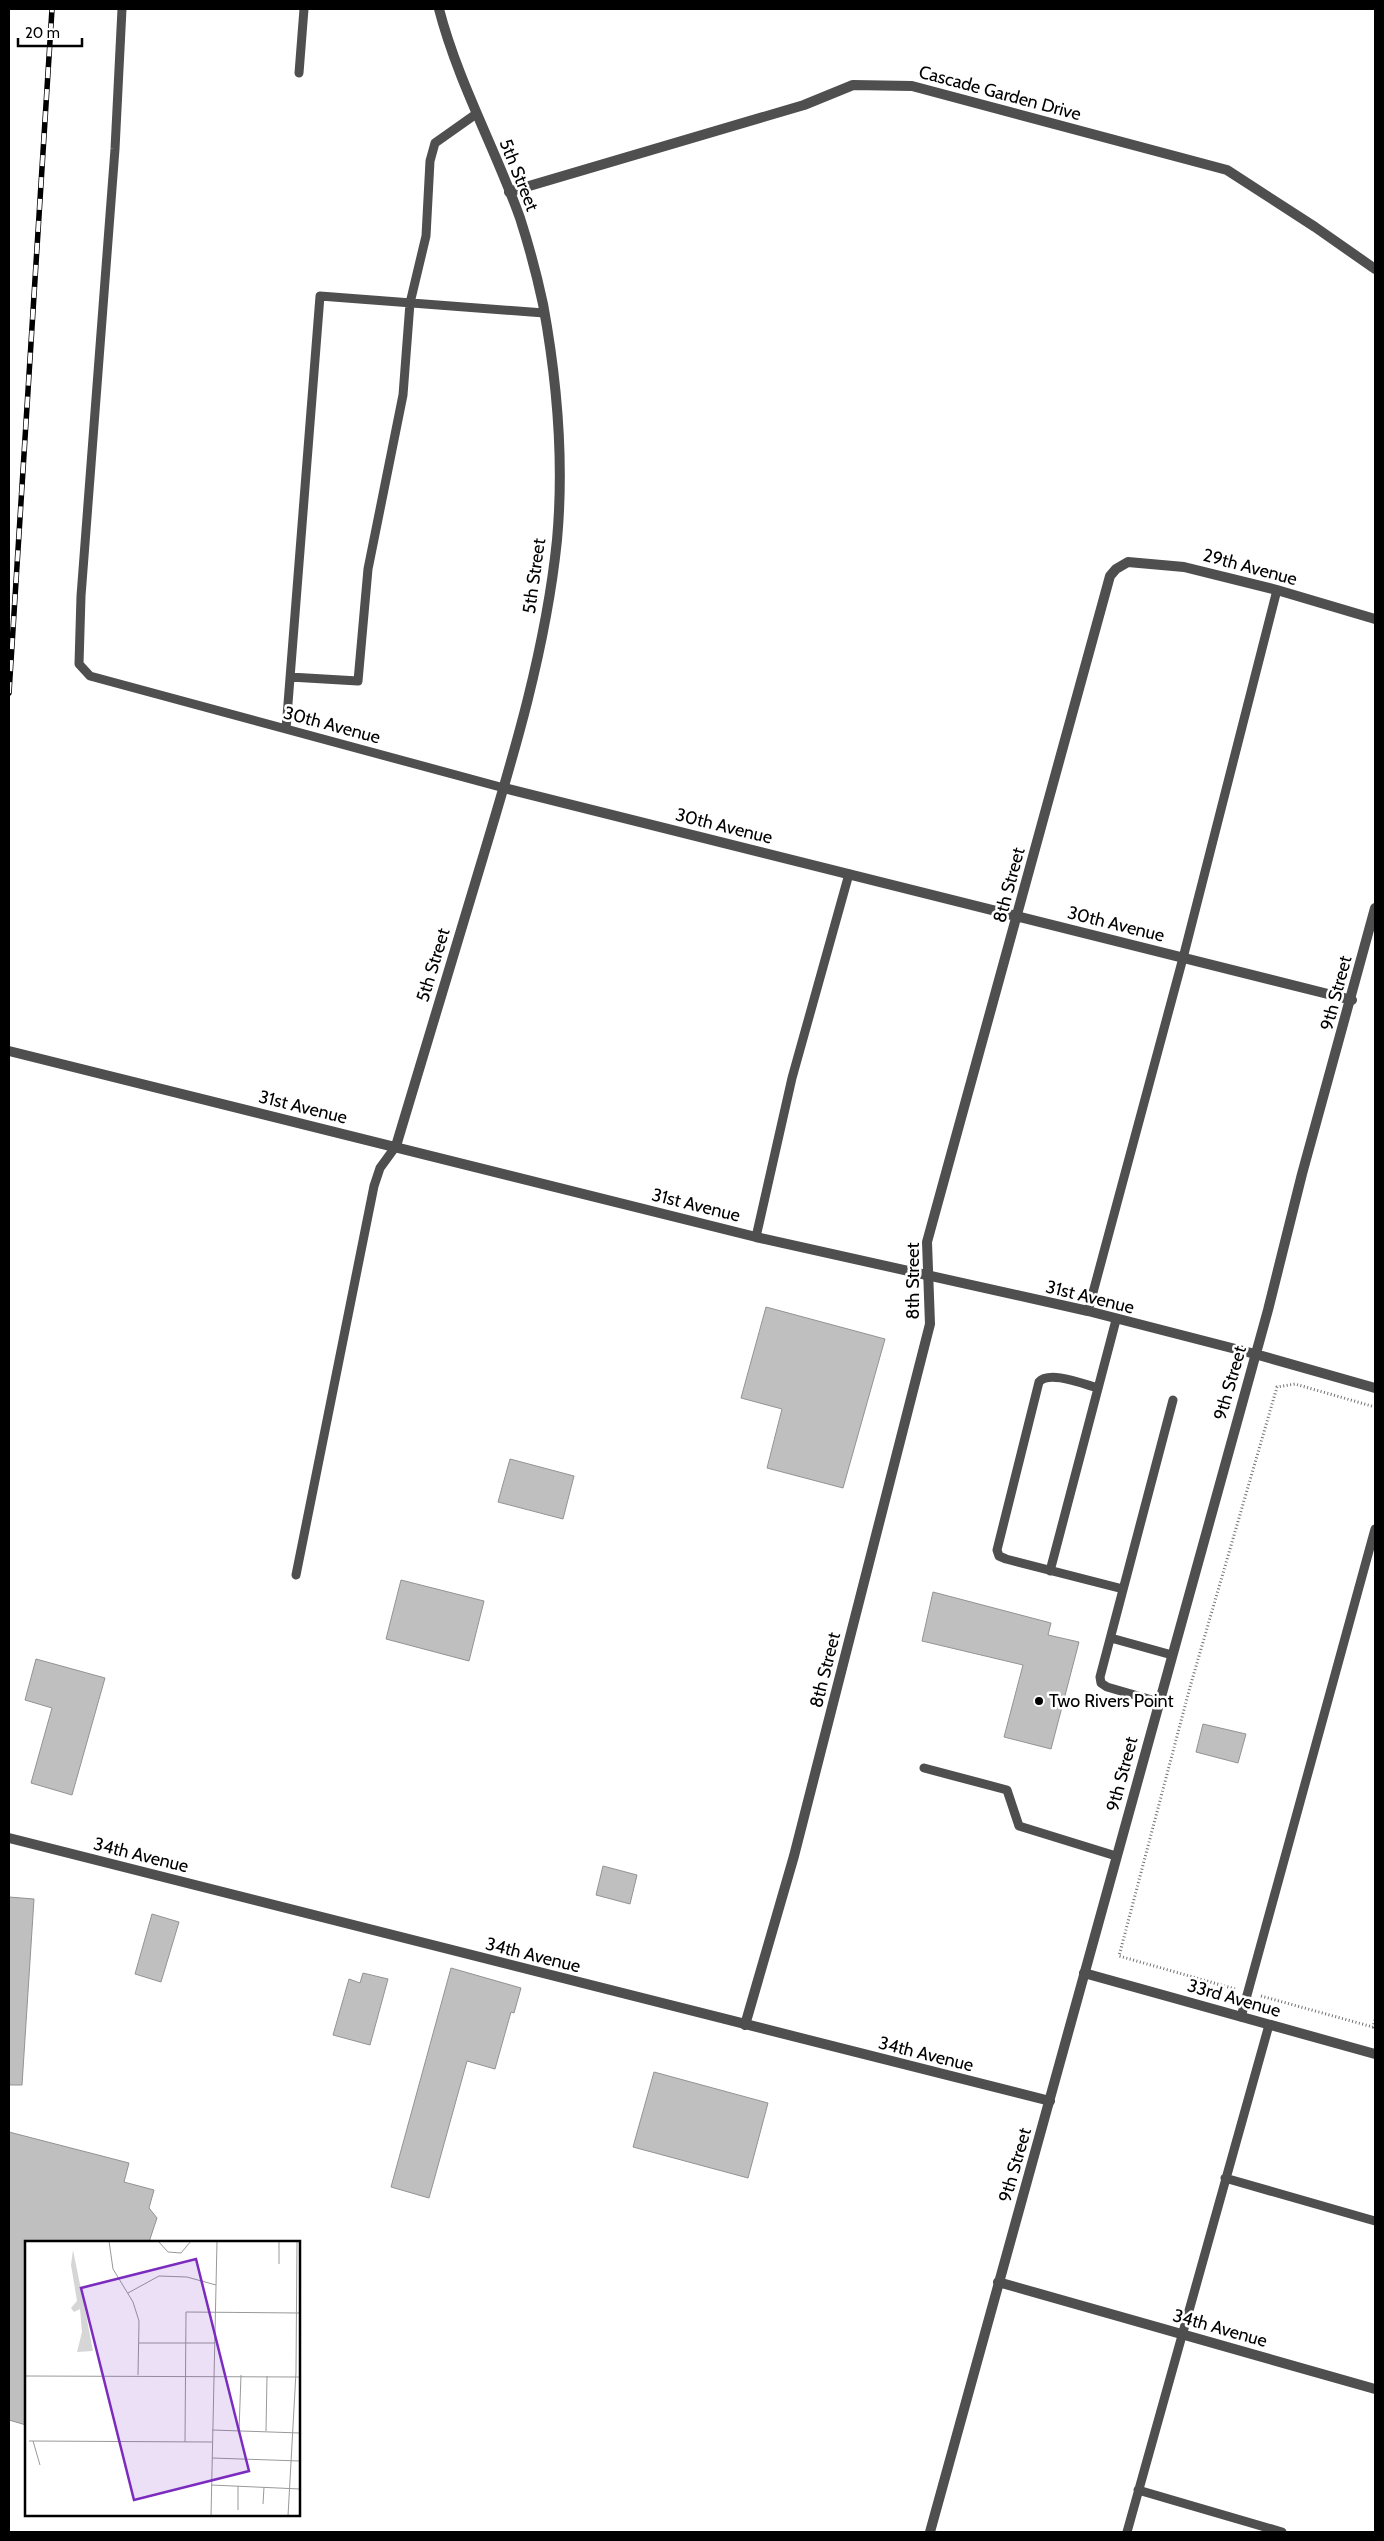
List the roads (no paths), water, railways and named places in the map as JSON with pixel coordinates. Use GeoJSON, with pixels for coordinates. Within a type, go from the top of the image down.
{"type":"FeatureCollection","features":[{"type":"Feature","properties":{"kind":"street","name":"5th Street"},"geometry":{"type":"LineString","coordinates":[[396,1146],[504,788],[538,658],[557,539],[557,415],[554,374],[544,313],[520,219],[476,114],[445,32],[439,9]]}},
{"type":"Feature","properties":{"kind":"street","name":"Cascade Garden Drive"},"geometry":{"type":"LineString","coordinates":[[509,192],[804,105],[853,85],[912,86],[1228,170],[1316,227],[1375,269]]}},
{"type":"Feature","properties":{"kind":"street","name":"29th Avenue"},"geometry":{"type":"LineString","coordinates":[[1116,569],[1128,562],[1140,561],[1184,567],[1277,590],[1375,619]]}},
{"type":"Feature","properties":{"kind":"street","name":"8th Street"},"geometry":{"type":"LineString","coordinates":[[745,2025],[794,1856],[930,1324],[927,1242],[1103,594],[1110,576],[1116,569]]}},
{"type":"Feature","properties":{"kind":"street","name":"30th Avenue"},"geometry":{"type":"LineString","coordinates":[[504,788],[1352,1000]]}},
{"type":"Feature","properties":{"kind":"street","name":"9th Street"},"geometry":{"type":"LineString","coordinates":[[930,2532],[1255,1354],[1302,1174],[1352,1000],[1375,908]]}},
{"type":"Feature","properties":{"kind":"street","name":"31st Avenue"},"geometry":{"type":"LineString","coordinates":[[9,1051],[756,1237],[1088,1311],[1116,1320],[1255,1354],[1375,1388]]}},
{"type":"Feature","properties":{"kind":"street","name":"34th Avenue"},"geometry":{"type":"LineString","coordinates":[[9,1838],[1050,2101]]}},
{"type":"Feature","properties":{"kind":"street","name":"33rd Avenue"},"geometry":{"type":"LineString","coordinates":[[1084,1972],[1375,2054]]}},
{"type":"Feature","properties":{"kind":"street","name":"34th Avenue"},"geometry":{"type":"LineString","coordinates":[[998,2282],[1375,2389]]}},
{"type":"Feature","properties":{"kind":"lane","name":"30th Avenue"},"geometry":{"type":"LineString","coordinates":[[122,9],[115,149],[81,596],[79,664],[90,676],[504,788]]}},
{"type":"Feature","properties":{"kind":"lane"},"geometry":{"type":"LineString","coordinates":[[299,73],[304,9]]}},
{"type":"Feature","properties":{"kind":"lane"},"geometry":{"type":"LineString","coordinates":[[290,677],[358,681],[368,569],[403,395],[410,303],[426,236],[430,161],[435,143],[476,114]]}},
{"type":"Feature","properties":{"kind":"lane"},"geometry":{"type":"LineString","coordinates":[[286,729],[320,296],[544,313]]}},
{"type":"Feature","properties":{"kind":"lane"},"geometry":{"type":"LineString","coordinates":[[1088,1311],[1183,958],[1277,590]]}},
{"type":"Feature","properties":{"kind":"lane"},"geometry":{"type":"LineString","coordinates":[[756,1237],[792,1078],[849,874]]}},
{"type":"Feature","properties":{"kind":"lane"},"geometry":{"type":"LineString","coordinates":[[296,1575],[374,1186],[380,1168],[396,1146]]}},
{"type":"Feature","properties":{"kind":"lane"},"geometry":{"type":"LineString","coordinates":[[1050,1571],[1116,1320]]}},
{"type":"Feature","properties":{"kind":"lane"},"geometry":{"type":"LineString","coordinates":[[1098,1388],[1050,1376],[1042,1378],[1039,1382],[997,1550],[999,1556],[1123,1589]]}},
{"type":"Feature","properties":{"kind":"lane"},"geometry":{"type":"LineString","coordinates":[[1159,1702],[1107,1687],[1101,1683],[1100,1677],[1173,1400]]}},
{"type":"Feature","properties":{"kind":"lane"},"geometry":{"type":"LineString","coordinates":[[1241,2017],[1375,1529]]}},
{"type":"Feature","properties":{"kind":"lane"},"geometry":{"type":"LineString","coordinates":[[1111,1638],[1172,1655]]}},
{"type":"Feature","properties":{"kind":"lane"},"geometry":{"type":"LineString","coordinates":[[924,1768],[1007,1790],[1019,1826],[1116,1856]]}},
{"type":"Feature","properties":{"kind":"lane"},"geometry":{"type":"LineString","coordinates":[[1127,2532],[1269,2025]]}},
{"type":"Feature","properties":{"kind":"lane"},"geometry":{"type":"LineString","coordinates":[[1225,2178],[1375,2222]]}},
{"type":"Feature","properties":{"kind":"lane"},"geometry":{"type":"LineString","coordinates":[[1138,2490],[1282,2532]]}},
{"type":"Feature","properties":{"kind":"railway"},"geometry":{"type":"LineString","coordinates":[[9,693],[52,9]]}},
{"type":"Feature","properties":{"kind":"place","name":"Two Rivers Point"},"geometry":{"type":"Point","coordinates":[1039,1701]}}]}
